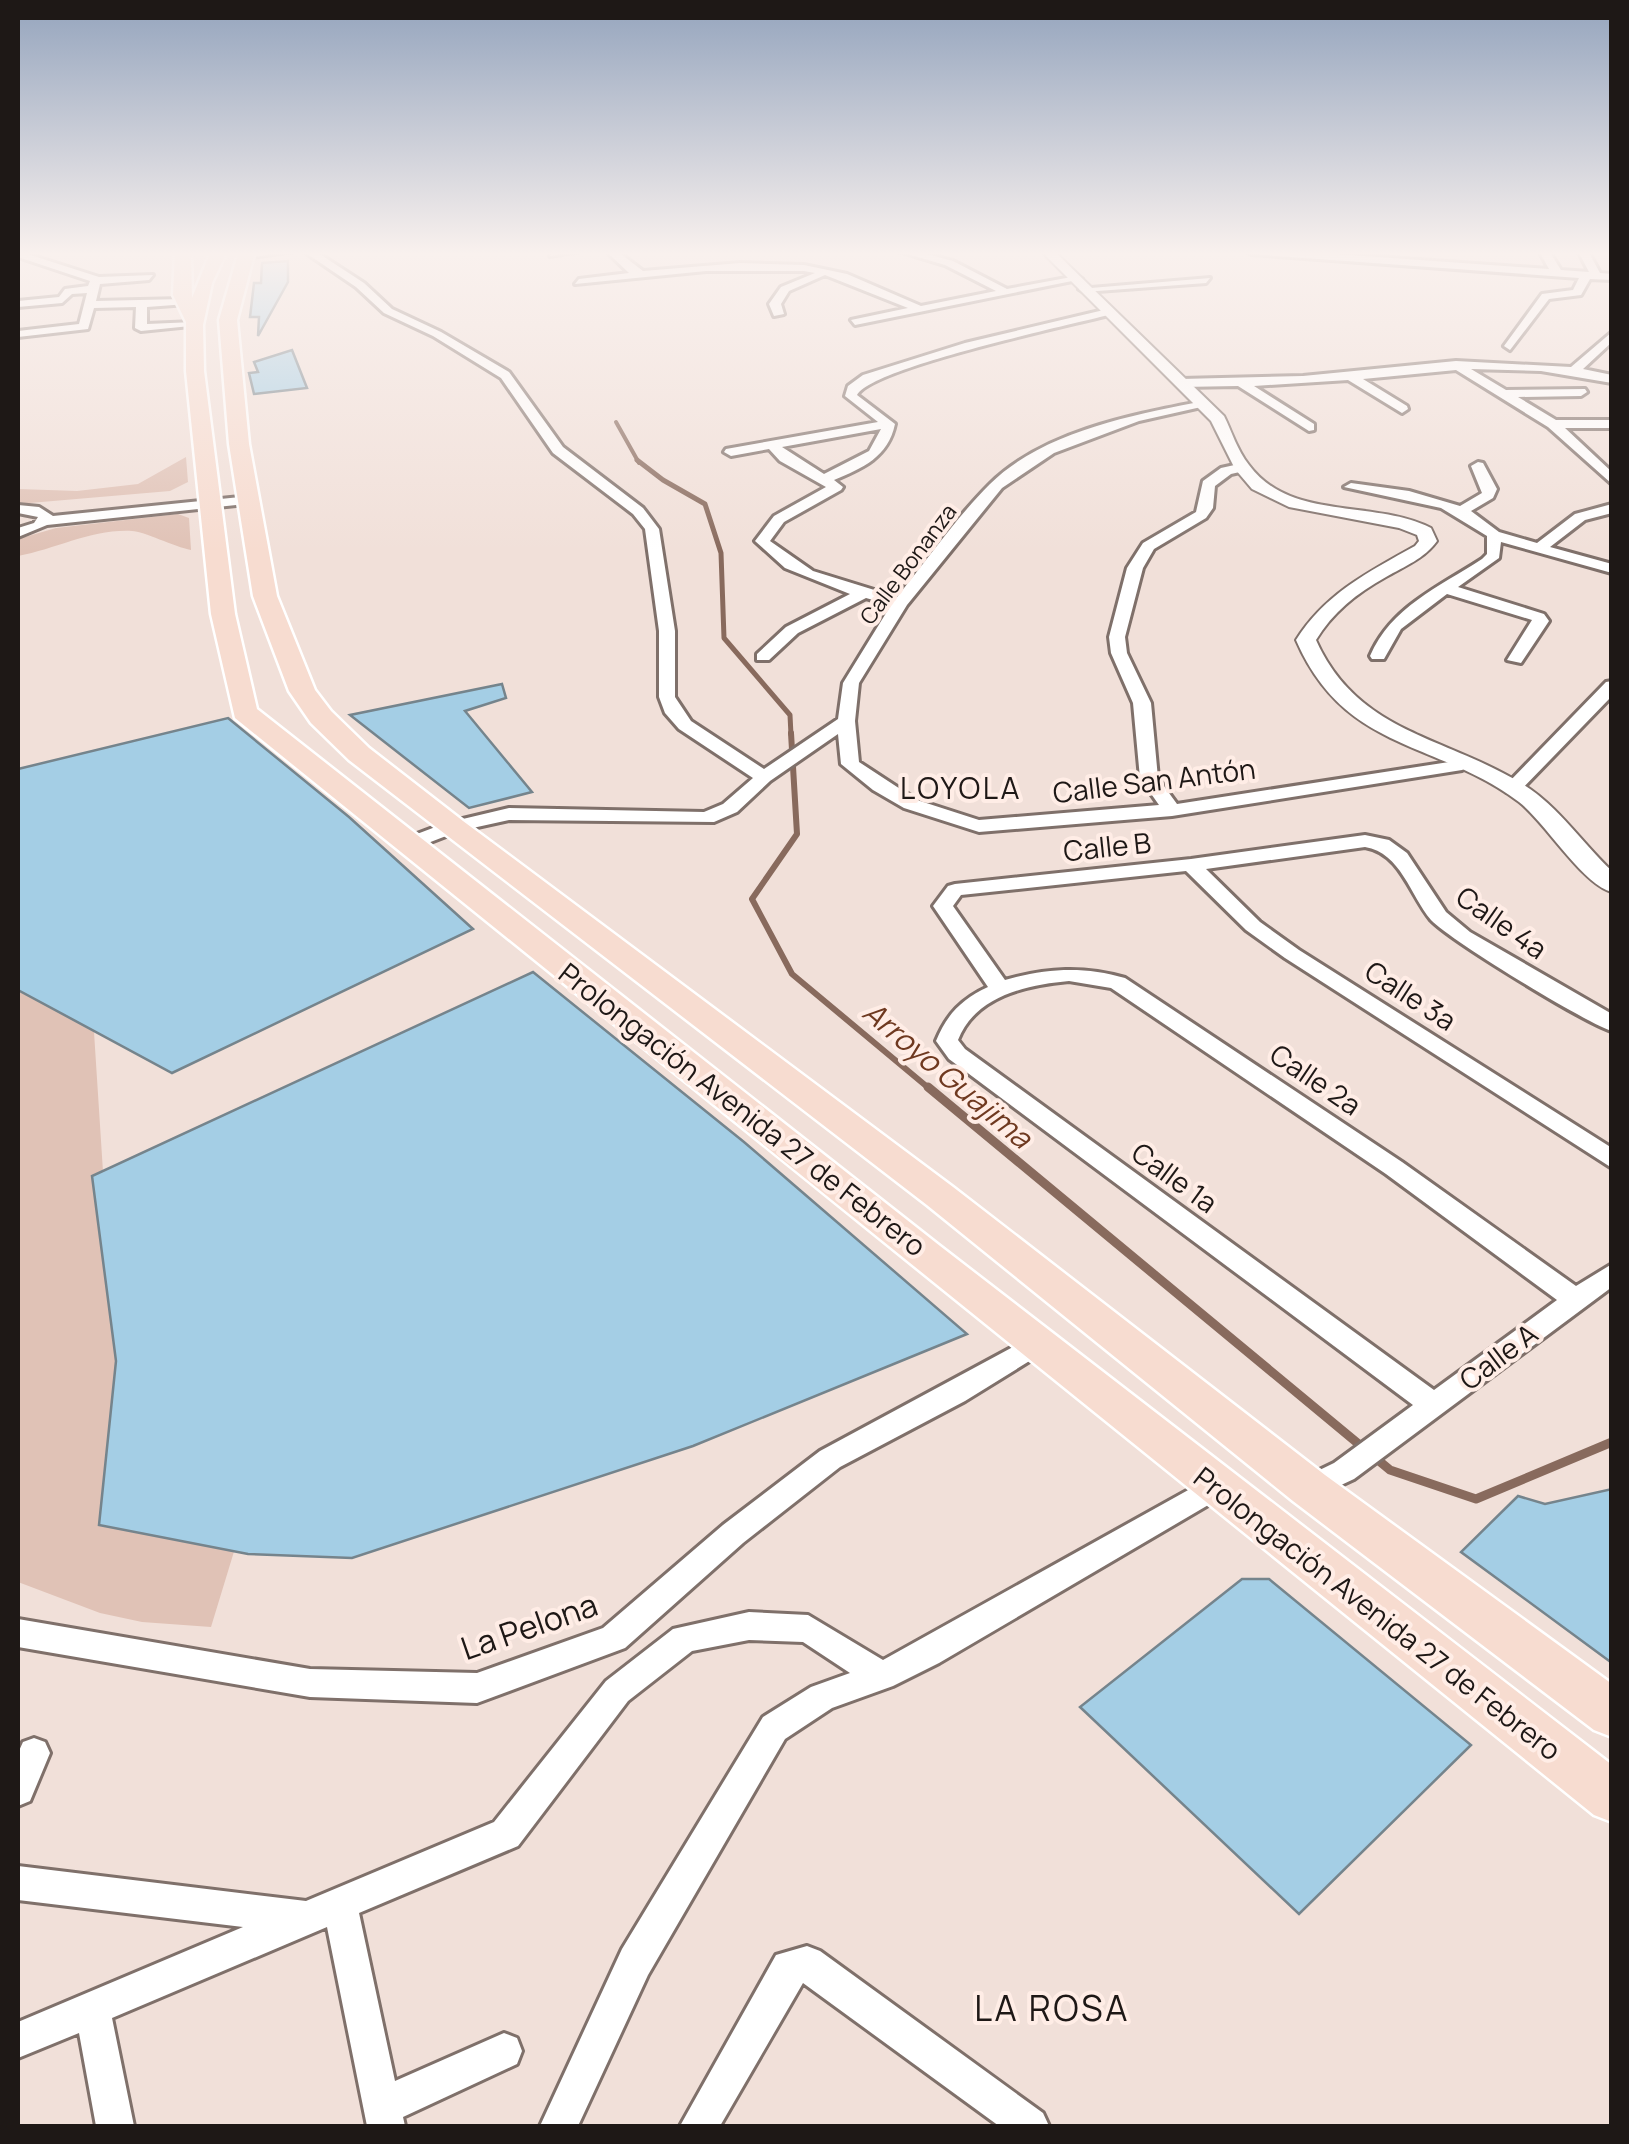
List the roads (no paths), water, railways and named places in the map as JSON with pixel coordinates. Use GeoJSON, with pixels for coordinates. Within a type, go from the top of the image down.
{"type":"FeatureCollection","features":[{"type":"Feature","properties":{"kind":"main road","name":"Prolongación Avenida 27 de Febrero"},"geometry":{"type":"LineString","coordinates":[[193,351],[223,614],[244,712],[894,1227],[1035,1344],[1607,1785]]}},
{"type":"Feature","properties":{"kind":"main road","name":"Prolongación Avenida 27 de Febrero"},"geometry":{"type":"LineString","coordinates":[[230,351],[232,395],[266,596],[302,691],[359,754],[940,1196],[1310,1488],[1612,1714]]}},
{"type":"Feature","properties":{"kind":"main road"},"geometry":{"type":"LineString","coordinates":[[894,1227],[940,1196]]}},
{"type":"Feature","properties":{"kind":"street"},"geometry":{"type":"LineString","coordinates":[[466,351],[506,375],[558,450],[638,511],[652,529],[667,632],[667,697],[674,713],[685,725],[764,778]]}},
{"type":"Feature","properties":{"kind":"street"},"geometry":{"type":"LineString","coordinates":[[889,424],[851,396],[852,388],[867,378],[951,351]]}},
{"type":"Feature","properties":{"kind":"street"},"geometry":{"type":"LineString","coordinates":[[1149,351],[1218,419],[1240,468],[1274,497],[1400,523],[1424,532],[1428,541],[1421,550],[1353,588],[1319,616],[1306,640],[1314,666],[1340,696],[1376,722],[1513,788],[1540,808],[1612,886]]}},
{"type":"Feature","properties":{"kind":"street"},"geometry":{"type":"LineString","coordinates":[[1575,370],[1596,351]]}},
{"type":"Feature","properties":{"kind":"street"},"geometry":{"type":"LineString","coordinates":[[1182,383],[1241,383],[1512,362],[1612,379]]}},
{"type":"Feature","properties":{"kind":"street"},"geometry":{"type":"LineString","coordinates":[[1456,365],[1553,424],[1612,480]]}},
{"type":"Feature","properties":{"kind":"street"},"geometry":{"type":"LineString","coordinates":[[1350,376],[1402,409]]}},
{"type":"Feature","properties":{"kind":"street"},"geometry":{"type":"LineString","coordinates":[[1241,383],[1308,426]]}},
{"type":"Feature","properties":{"kind":"street"},"geometry":{"type":"LineString","coordinates":[[1506,394],[1581,392]]}},
{"type":"Feature","properties":{"kind":"street","name":"Calle Bonanza"},"geometry":{"type":"LineString","coordinates":[[846,721],[851,683],[900,603],[997,485],[1050,450],[1136,418],[1204,405]]}},
{"type":"Feature","properties":{"kind":"street"},"geometry":{"type":"LineString","coordinates":[[731,452],[889,424]]}},
{"type":"Feature","properties":{"kind":"street"},"geometry":{"type":"LineString","coordinates":[[889,424],[888,438],[873,456],[779,519],[762,541],[772,554],[792,566],[900,603]]}},
{"type":"Feature","properties":{"kind":"street"},"geometry":{"type":"LineString","coordinates":[[1553,424],[1612,424]]}},
{"type":"Feature","properties":{"kind":"street"},"geometry":{"type":"LineString","coordinates":[[770,443],[785,458],[829,483]]}},
{"type":"Feature","properties":{"kind":"street"},"geometry":{"type":"LineString","coordinates":[[1595,461],[1612,462]]}},
{"type":"Feature","properties":{"kind":"street"},"geometry":{"type":"LineString","coordinates":[[1463,510],[1488,495],[1490,489],[1478,466]]}},
{"type":"Feature","properties":{"kind":"street"},"geometry":{"type":"LineString","coordinates":[[1172,810],[1149,778],[1142,703],[1119,653],[1117,637],[1135,568],[1148,546],[1167,532],[1190,525],[1206,508],[1208,484],[1226,471],[1240,468]]}},
{"type":"Feature","properties":{"kind":"street"},"geometry":{"type":"LineString","coordinates":[[1351,487],[1416,496],[1463,510],[1494,535],[1612,568]]}},
{"type":"Feature","properties":{"kind":"street"},"geometry":{"type":"LineString","coordinates":[[18,533],[44,518],[249,494]]}},
{"type":"Feature","properties":{"kind":"street"},"geometry":{"type":"LineString","coordinates":[[1542,546],[1580,518],[1612,508]]}},
{"type":"Feature","properties":{"kind":"street"},"geometry":{"type":"LineString","coordinates":[[18,509],[44,518]]}},
{"type":"Feature","properties":{"kind":"street"},"geometry":{"type":"LineString","coordinates":[[1378,656],[1382,638],[1394,624],[1494,555],[1494,535]]}},
{"type":"Feature","properties":{"kind":"street"},"geometry":{"type":"LineString","coordinates":[[1446,589],[1538,617],[1541,621],[1514,660]]}},
{"type":"Feature","properties":{"kind":"street"},"geometry":{"type":"LineString","coordinates":[[764,657],[792,630],[866,592]]}},
{"type":"Feature","properties":{"kind":"street"},"geometry":{"type":"LineString","coordinates":[[1513,788],[1612,686]]}},
{"type":"Feature","properties":{"kind":"street"},"geometry":{"type":"LineString","coordinates":[[408,844],[452,827],[527,813],[708,818],[730,808],[764,778],[846,721]]}},
{"type":"Feature","properties":{"kind":"street","name":"Calle San Antón"},"geometry":{"type":"LineString","coordinates":[[846,721],[850,764],[883,792],[952,821],[979,826],[1172,810],[1462,765]]}},
{"type":"Feature","properties":{"kind":"street","name":"Calle B"},"geometry":{"type":"LineString","coordinates":[[1000,988],[943,906],[956,890],[1191,865],[1365,841],[1382,844]]}},
{"type":"Feature","properties":{"kind":"street","name":"Calle 4a"},"geometry":{"type":"LineString","coordinates":[[1382,844],[1400,857],[1439,916],[1464,936],[1612,1024]]}},
{"type":"Feature","properties":{"kind":"street","name":"Calle 3a"},"geometry":{"type":"LineString","coordinates":[[1191,865],[1254,926],[1292,954],[1612,1160]]}},
{"type":"Feature","properties":{"kind":"street","name":"Calle 2a"},"geometry":{"type":"LineString","coordinates":[[1000,988],[1088,975],[1118,983],[1394,1168],[1574,1298]]}},
{"type":"Feature","properties":{"kind":"street","name":"Calle 1a"},"geometry":{"type":"LineString","coordinates":[[1000,988],[964,1008],[950,1026],[948,1041],[957,1054],[1434,1405]]}},
{"type":"Feature","properties":{"kind":"street","name":"Calle A"},"geometry":{"type":"LineString","coordinates":[[1310,1488],[1344,1471],[1612,1273]]}},
{"type":"Feature","properties":{"kind":"street","name":"La Pelona"},"geometry":{"type":"LineString","coordinates":[[18,1634],[310,1683],[477,1688],[614,1638],[733,1534],[830,1459],[1035,1344]]}},
{"type":"Feature","properties":{"kind":"street"},"geometry":{"type":"LineString","coordinates":[[559,2126],[635,1962],[774,1728],[822,1697],[882,1676],[1217,1486]]}},
{"type":"Feature","properties":{"kind":"street"},"geometry":{"type":"LineString","coordinates":[[18,2040],[506,1834],[617,1690],[684,1639],[749,1626],[808,1629],[882,1676]]}},
{"type":"Feature","properties":{"kind":"street"},"geometry":{"type":"LineString","coordinates":[[18,1790],[34,1753]]}},
{"type":"Feature","properties":{"kind":"street"},"geometry":{"type":"LineString","coordinates":[[18,1883],[323,1911]]}},
{"type":"Feature","properties":{"kind":"street"},"geometry":{"type":"LineString","coordinates":[[323,1911],[384,2116],[504,2051]]}},
{"type":"Feature","properties":{"kind":"street"},"geometry":{"type":"LineString","coordinates":[[699,2126],[789,1968],[808,1964],[1030,2126]]}},
{"type":"Feature","properties":{"kind":"street"},"geometry":{"type":"LineString","coordinates":[[92,2008],[116,2126]]}},
{"type":"Feature","properties":{"kind":"waterway"},"geometry":{"type":"LineString","coordinates":[[616,422],[638,460]]}},
{"type":"Feature","properties":{"kind":"waterway","name":"Arroyo Guajima"},"geometry":{"type":"LineString","coordinates":[[638,460],[705,504],[721,553],[724,638],[790,715],[791,735]]}},
{"type":"Feature","properties":{"kind":"waterway","name":"Arroyo Guajima"},"geometry":{"type":"LineString","coordinates":[[791,733],[797,834],[752,899],[792,974],[931,1090]]}},
{"type":"Feature","properties":{"kind":"waterway","name":"Arroyo Guajima"},"geometry":{"type":"LineString","coordinates":[[928,1087],[1390,1470],[1476,1499],[1612,1442]]}},
{"type":"Feature","properties":{"kind":"district","name":"LOYOLA"},"geometry":{"type":"Point","coordinates":[961,787]}},
{"type":"Feature","properties":{"kind":"district","name":"LA ROSA"},"geometry":{"type":"Point","coordinates":[1052,2008]}}]}
